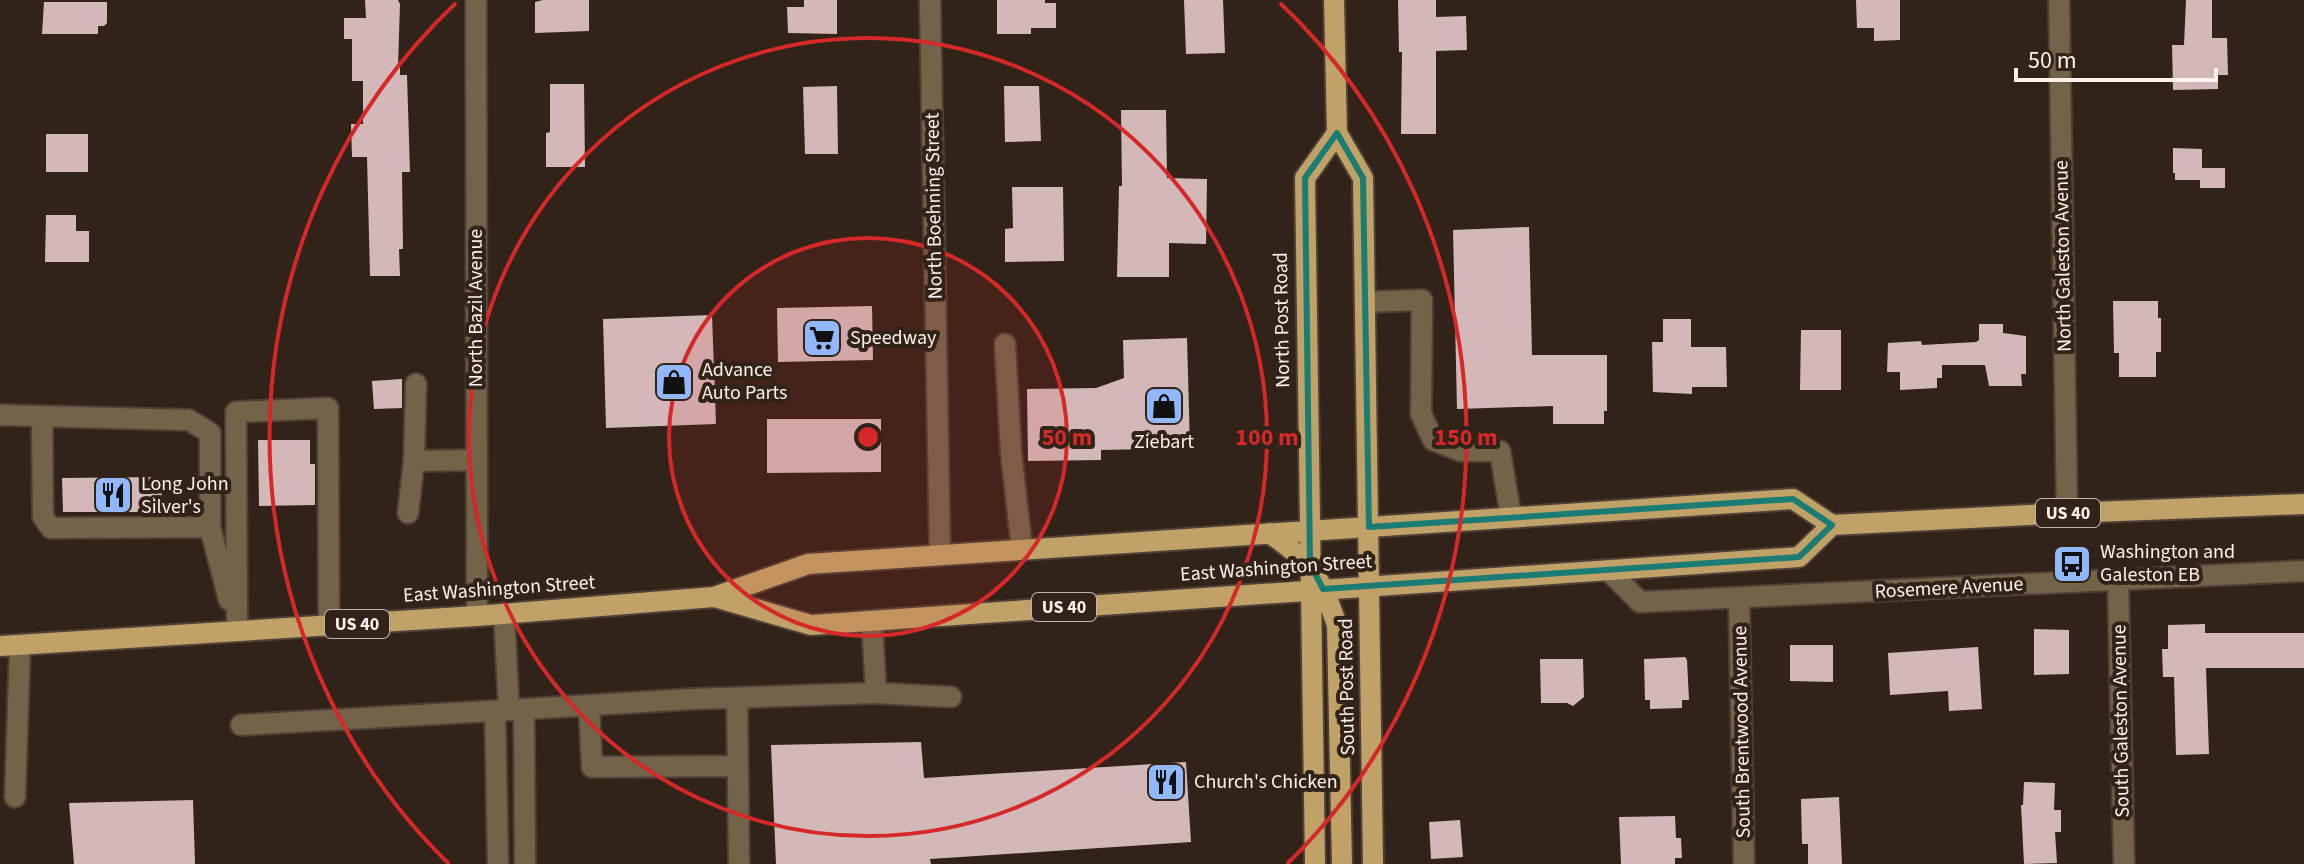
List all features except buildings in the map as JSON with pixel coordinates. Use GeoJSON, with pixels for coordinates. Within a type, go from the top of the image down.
{"type":"FeatureCollection","features":[{"type":"Feature","properties":{"kind":"main road"},"geometry":{"type":"LineString","coordinates":[[1334,0],[1337,133],[1363,178],[1369,527]]}},
{"type":"Feature","properties":{"kind":"main road","name":"North Post Road"},"geometry":{"type":"LineString","coordinates":[[1310,564],[1305,178],[1337,133]]}},
{"type":"Feature","properties":{"kind":"main road","name":"East Washington Street"},"geometry":{"type":"LineString","coordinates":[[10,645],[477,616],[714,597],[808,564],[1308,530],[1793,499],[1832,525],[1799,557],[811,625],[714,597]]}},
{"type":"Feature","properties":{"kind":"main road","name":"US 40"},"geometry":{"type":"LineString","coordinates":[[1832,525],[2304,504]]}},
{"type":"Feature","properties":{"kind":"main road","name":"South Post Road"},"geometry":{"type":"LineString","coordinates":[[1369,527],[1373,864]]}},
{"type":"Feature","properties":{"kind":"main road"},"geometry":{"type":"LineString","coordinates":[[1269,533],[1310,564]]}},
{"type":"Feature","properties":{"kind":"main road","name":"South Post Road"},"geometry":{"type":"LineString","coordinates":[[1310,564],[1317,589],[1315,864]]}},
{"type":"Feature","properties":{"kind":"main road"},"geometry":{"type":"LineString","coordinates":[[1317,589],[1337,625],[1342,864]]}},
{"type":"Feature","properties":{"kind":"street","name":"North Bazil Avenue"},"geometry":{"type":"LineString","coordinates":[[476,0],[477,616]]}},
{"type":"Feature","properties":{"kind":"street","name":"North Boehning Street"},"geometry":{"type":"LineString","coordinates":[[930,0],[940,555]]}},
{"type":"Feature","properties":{"kind":"street","name":"North Galeston Avenue"},"geometry":{"type":"LineString","coordinates":[[2059,0],[2067,513]]}},
{"type":"Feature","properties":{"kind":"street"},"geometry":{"type":"LineString","coordinates":[[1365,302],[1422,300],[1421,414],[1433,440],[1461,451],[1500,451],[1511,517]]}},
{"type":"Feature","properties":{"kind":"street"},"geometry":{"type":"LineString","coordinates":[[1005,344],[1011,452],[1022,549]]}},
{"type":"Feature","properties":{"kind":"street"},"geometry":{"type":"LineString","coordinates":[[408,513],[414,461],[416,384]]}},
{"type":"Feature","properties":{"kind":"street"},"geometry":{"type":"LineString","coordinates":[[237,631],[236,412],[328,408],[329,625]]}},
{"type":"Feature","properties":{"kind":"street"},"geometry":{"type":"LineString","coordinates":[[0,415],[189,420],[210,433],[210,527],[237,631]]}},
{"type":"Feature","properties":{"kind":"street"},"geometry":{"type":"LineString","coordinates":[[42,418],[43,517],[51,528],[210,527]]}},
{"type":"Feature","properties":{"kind":"street"},"geometry":{"type":"LineString","coordinates":[[414,461],[476,460]]}},
{"type":"Feature","properties":{"kind":"street","name":"Rosemere Avenue"},"geometry":{"type":"LineString","coordinates":[[1608,570],[1640,602],[2304,571]]}},
{"type":"Feature","properties":{"kind":"street","name":"South Galeston Avenue"},"geometry":{"type":"LineString","coordinates":[[2118,579],[2124,864]]}},
{"type":"Feature","properties":{"kind":"street","name":"South Brentwood Avenue"},"geometry":{"type":"LineString","coordinates":[[1739,599],[1744,864]]}},
{"type":"Feature","properties":{"kind":"street"},"geometry":{"type":"LineString","coordinates":[[504,614],[509,710],[525,864]]}},
{"type":"Feature","properties":{"kind":"street"},"geometry":{"type":"LineString","coordinates":[[872,621],[876,693]]}},
{"type":"Feature","properties":{"kind":"street"},"geometry":{"type":"LineString","coordinates":[[10,645],[15,797]]}},
{"type":"Feature","properties":{"kind":"street"},"geometry":{"type":"LineString","coordinates":[[241,725],[737,698],[876,693],[951,697]]}},
{"type":"Feature","properties":{"kind":"street"},"geometry":{"type":"LineString","coordinates":[[737,698],[739,864]]}},
{"type":"Feature","properties":{"kind":"street"},"geometry":{"type":"LineString","coordinates":[[589,706],[592,767],[737,766]]}},
{"type":"Feature","properties":{"kind":"street"},"geometry":{"type":"LineString","coordinates":[[498,864],[509,710]]}},
{"type":"Feature","properties":{"kind":"highlighted area"},"geometry":{"type":"Polygon","coordinates":[[[1337,133],[1363,178],[1369,527],[1793,499],[1832,525],[1799,557],[1323,589],[1310,564],[1305,178],[1337,133]]]}},
{"type":"Feature","properties":{"kind":"place","name":"Speedway"},"geometry":{"type":"Point","coordinates":[822,338]}},
{"type":"Feature","properties":{"kind":"place","name":"Advance Auto Parts"},"geometry":{"type":"Point","coordinates":[674,382]}},
{"type":"Feature","properties":{"kind":"place","name":"Ziebart"},"geometry":{"type":"Point","coordinates":[1164,406]}},
{"type":"Feature","properties":{"kind":"place","name":"Long John Silver's"},"geometry":{"type":"Point","coordinates":[113,495]}},
{"type":"Feature","properties":{"kind":"place","name":"Washington and Galeston EB"},"geometry":{"type":"Point","coordinates":[2072,564]}},
{"type":"Feature","properties":{"kind":"place","name":"Church's Chicken"},"geometry":{"type":"Point","coordinates":[1166,782]}}]}
